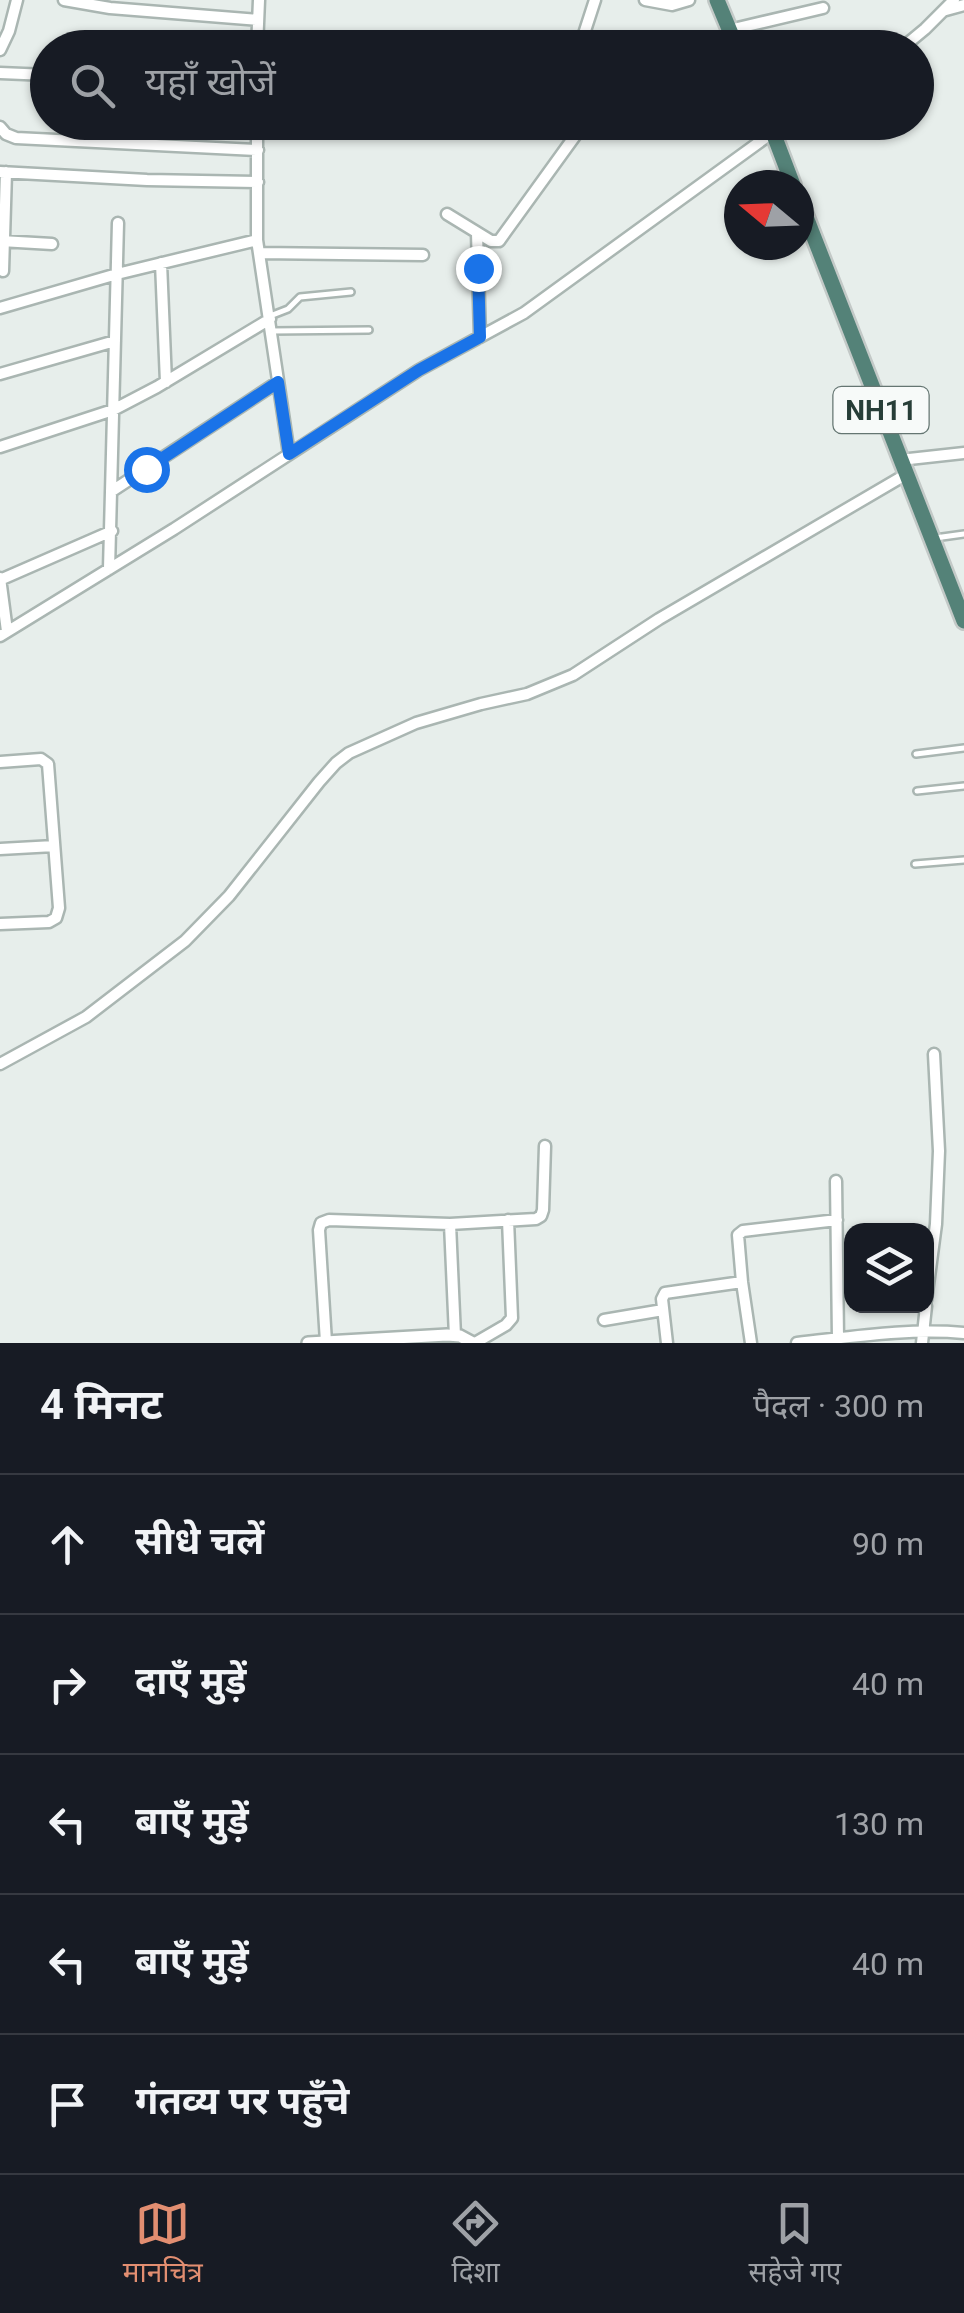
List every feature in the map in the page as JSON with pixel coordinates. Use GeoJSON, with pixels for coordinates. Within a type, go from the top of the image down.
{"type":"FeatureCollection","features":[{"type":"Feature","properties":{"kind":"highway"},"geometry":{"type":"LineString","coordinates":[[717,0],[729,30]]}},
{"type":"Feature","properties":{"kind":"highway"},"geometry":{"type":"LineString","coordinates":[[780,140],[789,170]]}},
{"type":"Feature","properties":{"kind":"highway","name":"NH11"},"geometry":{"type":"LineString","coordinates":[[814,238],[964,621]]}},
{"type":"Feature","properties":{"kind":"street"},"geometry":{"type":"LineString","coordinates":[[0,50],[10,31],[17,0]]}},
{"type":"Feature","properties":{"kind":"street"},"geometry":{"type":"LineString","coordinates":[[64,0],[110,8],[258,20]]}},
{"type":"Feature","properties":{"kind":"street"},"geometry":{"type":"LineString","coordinates":[[258,30],[259,0]]}},
{"type":"Feature","properties":{"kind":"street"},"geometry":{"type":"LineString","coordinates":[[585,30],[595,0]]}},
{"type":"Feature","properties":{"kind":"street"},"geometry":{"type":"LineString","coordinates":[[645,0],[672,5],[688,0]]}},
{"type":"Feature","properties":{"kind":"street"},"geometry":{"type":"LineString","coordinates":[[925,30],[954,0]]}},
{"type":"Feature","properties":{"kind":"street"},"geometry":{"type":"LineString","coordinates":[[944,10],[964,4]]}},
{"type":"Feature","properties":{"kind":"street"},"geometry":{"type":"LineString","coordinates":[[729,30],[823,8]]}},
{"type":"Feature","properties":{"kind":"street"},"geometry":{"type":"LineString","coordinates":[[0,72],[30,74]]}},
{"type":"Feature","properties":{"kind":"street"},"geometry":{"type":"LineString","coordinates":[[0,127],[16,138],[30,139]]}},
{"type":"Feature","properties":{"kind":"street"},"geometry":{"type":"LineString","coordinates":[[56,140],[258,150]]}},
{"type":"Feature","properties":{"kind":"street"},"geometry":{"type":"LineString","coordinates":[[258,140],[257,240],[289,454]]}},
{"type":"Feature","properties":{"kind":"street"},"geometry":{"type":"LineString","coordinates":[[446,214],[493,242],[500,239],[572,140]]}},
{"type":"Feature","properties":{"kind":"street"},"geometry":{"type":"LineString","coordinates":[[112,530],[0,579],[4,634],[419,370],[524,313],[757,140]]}},
{"type":"Feature","properties":{"kind":"street"},"geometry":{"type":"LineString","coordinates":[[3,271],[3,172],[258,182]]}},
{"type":"Feature","properties":{"kind":"street"},"geometry":{"type":"LineString","coordinates":[[109,569],[118,223]]}},
{"type":"Feature","properties":{"kind":"street"},"geometry":{"type":"LineString","coordinates":[[477,233],[480,337]]}},
{"type":"Feature","properties":{"kind":"street"},"geometry":{"type":"LineString","coordinates":[[0,308],[257,240]]}},
{"type":"Feature","properties":{"kind":"street"},"geometry":{"type":"LineString","coordinates":[[2,242],[52,244]]}},
{"type":"Feature","properties":{"kind":"street"},"geometry":{"type":"LineString","coordinates":[[259,252],[423,256]]}},
{"type":"Feature","properties":{"kind":"street"},"geometry":{"type":"LineString","coordinates":[[162,263],[166,382]]}},
{"type":"Feature","properties":{"kind":"street"},"geometry":{"type":"LineString","coordinates":[[0,448],[113,410],[271,322]]}},
{"type":"Feature","properties":{"kind":"street"},"geometry":{"type":"LineString","coordinates":[[0,374],[115,341]]}},
{"type":"Feature","properties":{"kind":"street"},"geometry":{"type":"LineString","coordinates":[[112,491],[278,382]]}},
{"type":"Feature","properties":{"kind":"street"},"geometry":{"type":"LineString","coordinates":[[0,1064],[86,1017],[185,941],[229,896],[336,762],[349,752],[416,722],[527,694],[573,675],[903,468],[964,453]]}},
{"type":"Feature","properties":{"kind":"street"},"geometry":{"type":"LineString","coordinates":[[0,762],[38,759],[50,768],[59,908],[56,918],[49,922],[0,924]]}},
{"type":"Feature","properties":{"kind":"street"},"geometry":{"type":"LineString","coordinates":[[0,850],[54,846]]}},
{"type":"Feature","properties":{"kind":"street"},"geometry":{"type":"LineString","coordinates":[[934,1054],[939,1151],[934,1240]]}},
{"type":"Feature","properties":{"kind":"street"},"geometry":{"type":"LineString","coordinates":[[326,1342],[318,1230],[321,1223],[329,1220],[450,1224],[536,1219],[543,1213],[545,1146]]}},
{"type":"Feature","properties":{"kind":"street"},"geometry":{"type":"LineString","coordinates":[[836,1181],[838,1338]]}},
{"type":"Feature","properties":{"kind":"street"},"geometry":{"type":"LineString","coordinates":[[308,1343],[460,1336],[474,1343],[506,1325],[512,1318],[508,1220]]}},
{"type":"Feature","properties":{"kind":"street"},"geometry":{"type":"LineString","coordinates":[[751,1343],[739,1233],[837,1220]]}},
{"type":"Feature","properties":{"kind":"street"},"geometry":{"type":"LineString","coordinates":[[450,1224],[455,1336]]}},
{"type":"Feature","properties":{"kind":"street"},"geometry":{"type":"LineString","coordinates":[[667,1343],[662,1299],[665,1292],[742,1282]]}},
{"type":"Feature","properties":{"kind":"street"},"geometry":{"type":"LineString","coordinates":[[604,1320],[663,1310]]}},
{"type":"Feature","properties":{"kind":"street"},"geometry":{"type":"LineString","coordinates":[[797,1343],[964,1333]]}},
{"type":"Feature","properties":{"kind":"lane"},"geometry":{"type":"LineString","coordinates":[[271,322],[300,297],[351,292]]}},
{"type":"Feature","properties":{"kind":"lane"},"geometry":{"type":"LineString","coordinates":[[271,322],[369,330]]}},
{"type":"Feature","properties":{"kind":"lane"},"geometry":{"type":"LineString","coordinates":[[932,538],[964,534]]}},
{"type":"Feature","properties":{"kind":"lane"},"geometry":{"type":"LineString","coordinates":[[916,754],[964,748]]}},
{"type":"Feature","properties":{"kind":"lane"},"geometry":{"type":"LineString","coordinates":[[917,791],[964,786]]}},
{"type":"Feature","properties":{"kind":"lane"},"geometry":{"type":"LineString","coordinates":[[915,864],[964,860]]}},
{"type":"Feature","properties":{"kind":"route"},"geometry":{"type":"LineString","coordinates":[[146,469],[278,382],[289,454],[419,370],[480,337],[478,268]]}}]}
